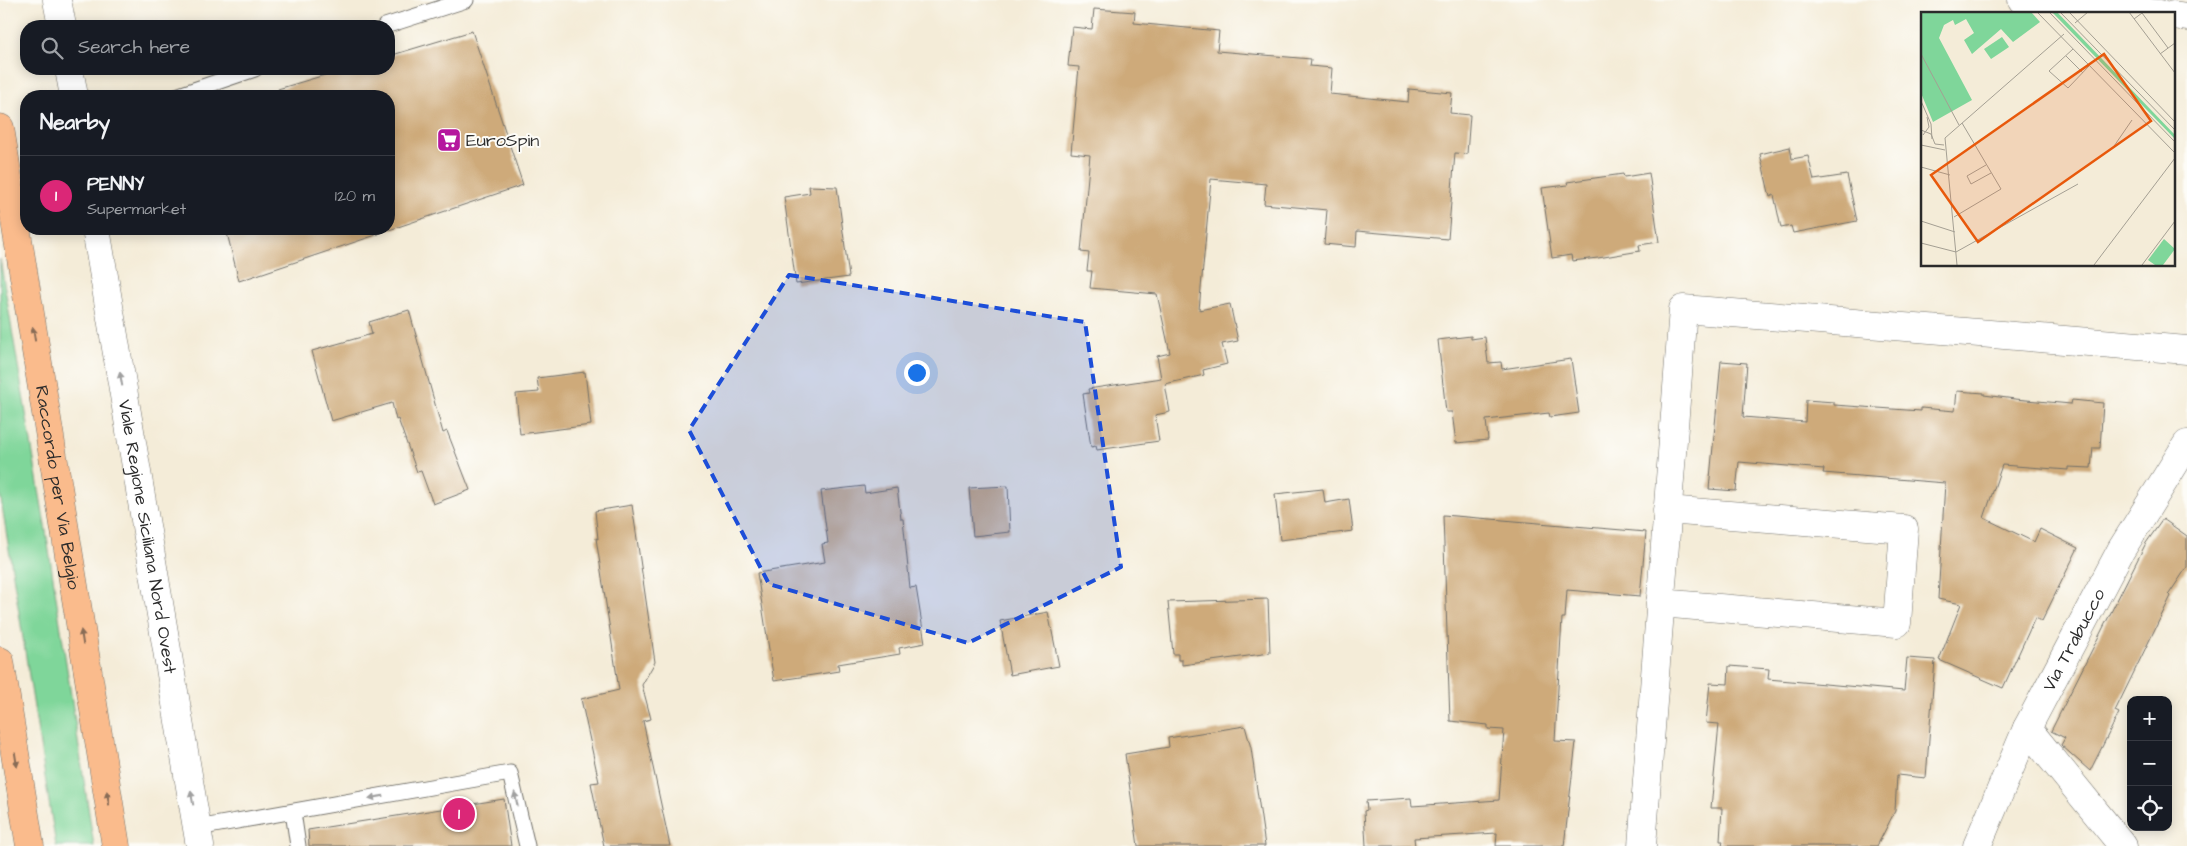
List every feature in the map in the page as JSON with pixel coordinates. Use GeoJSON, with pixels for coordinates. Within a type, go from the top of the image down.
{"type":"FeatureCollection","features":[{"type":"Feature","properties":{"kind":"highway","name":"Raccordo per Via Belgio"},"geometry":{"type":"LineString","coordinates":[[0,128],[116,846]]}},
{"type":"Feature","properties":{"kind":"highway"},"geometry":{"type":"LineString","coordinates":[[0,661],[30,846]]}},
{"type":"Feature","properties":{"kind":"street"},"geometry":{"type":"LineString","coordinates":[[57,0],[61,20]]}},
{"type":"Feature","properties":{"kind":"street"},"geometry":{"type":"LineString","coordinates":[[2022,0],[2139,12]]}},
{"type":"Feature","properties":{"kind":"street"},"geometry":{"type":"LineString","coordinates":[[2174,15],[2187,16]]}},
{"type":"Feature","properties":{"kind":"street"},"geometry":{"type":"LineString","coordinates":[[70,75],[73,90]]}},
{"type":"Feature","properties":{"kind":"street","name":"Viale Regione Siciliana Nord Ovest"},"geometry":{"type":"LineString","coordinates":[[97,235],[199,837]]}},
{"type":"Feature","properties":{"kind":"street"},"geometry":{"type":"LineString","coordinates":[[1642,846],[1683,309],[2187,350]]}},
{"type":"Feature","properties":{"kind":"street","name":"Via Trabucco"},"geometry":{"type":"LineString","coordinates":[[1977,846],[2027,728],[2122,550],[2187,444]]}},
{"type":"Feature","properties":{"kind":"street"},"geometry":{"type":"LineString","coordinates":[[1660,603],[1896,623],[1904,529],[1667,510]]}},
{"type":"Feature","properties":{"kind":"street"},"geometry":{"type":"LineString","coordinates":[[2027,728],[2123,846]]}},
{"type":"Feature","properties":{"kind":"lane"},"geometry":{"type":"LineString","coordinates":[[395,23],[466,0]]}},
{"type":"Feature","properties":{"kind":"lane"},"geometry":{"type":"LineString","coordinates":[[194,90],[237,75]]}},
{"type":"Feature","properties":{"kind":"lane"},"geometry":{"type":"LineString","coordinates":[[199,837],[293,812],[510,772],[527,846]]}},
{"type":"Feature","properties":{"kind":"lane"},"geometry":{"type":"LineString","coordinates":[[293,812],[298,846]]}},
{"type":"Feature","properties":{"kind":"highlighted area"},"geometry":{"type":"Polygon","coordinates":[[[789,275],[1085,322],[1121,567],[968,643],[769,584],[689,430],[789,275]]]}},
{"type":"Feature","properties":{"kind":"green space"},"geometry":{"type":"Polygon","coordinates":[[[0,259],[46,531],[94,846],[56,846],[0,493],[0,259]]]}},
{"type":"Feature","properties":{"kind":"building"},"geometry":{"type":"Polygon","coordinates":[[[1094,9],[1135,12],[1134,23],[1219,31],[1217,51],[1311,59],[1310,66],[1332,68],[1330,94],[1408,102],[1409,89],[1452,93],[1450,113],[1470,115],[1467,154],[1455,153],[1448,239],[1357,231],[1356,247],[1324,244],[1327,210],[1264,204],[1266,184],[1211,179],[1199,310],[1230,304],[1238,341],[1222,344],[1227,364],[1203,370],[1204,375],[1165,384],[1170,412],[1155,415],[1159,441],[1097,450],[1096,446],[1091,447],[1083,394],[1089,393],[1088,389],[1161,378],[1157,356],[1170,353],[1157,294],[1090,288],[1092,271],[1087,271],[1089,253],[1081,252],[1090,155],[1071,153],[1079,67],[1068,66],[1072,27],[1092,29],[1094,9]]]}},
{"type":"Feature","properties":{"kind":"building","name":"EuroSpin"},"geometry":{"type":"Polygon","coordinates":[[[472,31],[523,185],[395,228],[395,90],[278,90],[325,75],[395,75],[395,54],[472,31]]]}},
{"type":"Feature","properties":{"kind":"building"},"geometry":{"type":"Polygon","coordinates":[[[1790,147],[1792,159],[1808,156],[1814,180],[1847,175],[1857,221],[1793,233],[1791,226],[1781,228],[1774,195],[1770,197],[1760,154],[1790,147]]]}},
{"type":"Feature","properties":{"kind":"building"},"geometry":{"type":"Polygon","coordinates":[[[1649,173],[1659,242],[1639,245],[1640,251],[1598,258],[1572,261],[1571,255],[1552,258],[1542,188],[1568,185],[1567,182],[1623,174],[1624,177],[1649,173]]]}},
{"type":"Feature","properties":{"kind":"building"},"geometry":{"type":"Polygon","coordinates":[[[809,186],[837,187],[849,277],[796,284],[784,197],[810,193],[809,186]]]}},
{"type":"Feature","properties":{"kind":"building"},"geometry":{"type":"Polygon","coordinates":[[[228,235],[376,235],[239,281],[228,235]]]}},
{"type":"Feature","properties":{"kind":"building"},"geometry":{"type":"Polygon","coordinates":[[[409,310],[443,433],[447,431],[470,490],[433,504],[421,471],[417,472],[398,419],[396,420],[392,403],[331,421],[312,351],[372,334],[369,322],[409,310]]]}},
{"type":"Feature","properties":{"kind":"building"},"geometry":{"type":"Polygon","coordinates":[[[1471,336],[1471,339],[1485,337],[1488,363],[1501,362],[1502,369],[1571,359],[1579,413],[1550,417],[1549,413],[1486,420],[1488,440],[1456,443],[1452,412],[1446,412],[1438,340],[1471,336]]]}},
{"type":"Feature","properties":{"kind":"building"},"geometry":{"type":"Polygon","coordinates":[[[1721,361],[1747,363],[1743,417],[1805,422],[1806,400],[1834,402],[1834,405],[1921,411],[1921,408],[1955,411],[1957,391],[2071,404],[2072,400],[2103,403],[2100,448],[2093,448],[2091,468],[2068,467],[2068,470],[2002,465],[1984,518],[2034,542],[2040,529],[2078,548],[2042,621],[2035,618],[2003,688],[1939,660],[1961,604],[1938,599],[1945,483],[1823,473],[1824,469],[1739,462],[1736,491],[1709,489],[1721,361]]]}},
{"type":"Feature","properties":{"kind":"building"},"geometry":{"type":"Polygon","coordinates":[[[585,372],[591,425],[520,434],[516,394],[539,392],[537,378],[585,372]]]}},
{"type":"Feature","properties":{"kind":"building"},"geometry":{"type":"Polygon","coordinates":[[[864,486],[865,493],[897,488],[901,519],[903,519],[910,588],[916,587],[925,643],[899,648],[900,654],[838,664],[839,671],[774,681],[757,573],[825,562],[822,544],[828,543],[821,491],[864,486]]]}},
{"type":"Feature","properties":{"kind":"building"},"geometry":{"type":"Polygon","coordinates":[[[1008,486],[1010,532],[973,536],[969,488],[1008,486]]]}},
{"type":"Feature","properties":{"kind":"building"},"geometry":{"type":"Polygon","coordinates":[[[1323,489],[1325,503],[1349,499],[1353,531],[1280,540],[1275,494],[1323,489]]]}},
{"type":"Feature","properties":{"kind":"building"},"geometry":{"type":"Polygon","coordinates":[[[632,505],[655,662],[642,685],[651,719],[643,721],[670,846],[604,846],[591,783],[599,782],[581,699],[619,690],[596,538],[598,539],[595,511],[632,505]]]}},
{"type":"Feature","properties":{"kind":"building"},"geometry":{"type":"Polygon","coordinates":[[[1443,515],[1646,532],[1640,596],[1567,590],[1565,618],[1562,618],[1555,741],[1576,742],[1564,846],[1496,846],[1497,833],[1414,838],[1415,846],[1366,846],[1364,811],[1367,810],[1366,801],[1411,798],[1412,806],[1499,800],[1504,730],[1488,729],[1488,725],[1450,721],[1443,515]]]}},
{"type":"Feature","properties":{"kind":"building"},"geometry":{"type":"Polygon","coordinates":[[[2163,519],[2187,536],[2187,567],[2169,594],[2171,596],[2115,711],[2119,713],[2090,771],[2061,745],[2065,738],[2051,731],[2146,543],[2163,519]]]}},
{"type":"Feature","properties":{"kind":"building"},"geometry":{"type":"Polygon","coordinates":[[[1268,599],[1270,653],[1182,665],[1182,660],[1178,660],[1178,654],[1173,654],[1168,602],[1268,599]]]}},
{"type":"Feature","properties":{"kind":"building"},"geometry":{"type":"Polygon","coordinates":[[[1048,612],[1059,666],[1010,675],[1000,621],[1048,612]]]}},
{"type":"Feature","properties":{"kind":"building"},"geometry":{"type":"Polygon","coordinates":[[[1907,658],[1935,660],[1926,778],[1897,775],[1895,811],[1877,846],[1722,846],[1723,841],[1720,841],[1722,808],[1711,808],[1719,724],[1706,723],[1710,683],[1728,684],[1729,666],[1769,669],[1768,679],[1904,691],[1907,658]]]}},
{"type":"Feature","properties":{"kind":"building"},"geometry":{"type":"Polygon","coordinates":[[[1245,726],[1251,748],[1265,846],[1138,846],[1125,754],[1169,747],[1168,738],[1245,726]]]}},
{"type":"Feature","properties":{"kind":"building"},"geometry":{"type":"Polygon","coordinates":[[[504,799],[511,846],[309,846],[308,830],[504,799]]]}},
{"type":"Feature","properties":{"kind":"place","name":"EuroSpin"},"geometry":{"type":"Point","coordinates":[449,140]}},
{"type":"Feature","properties":{"kind":"place","name":"PENNY"},"geometry":{"type":"Point","coordinates":[459,814]}}]}
